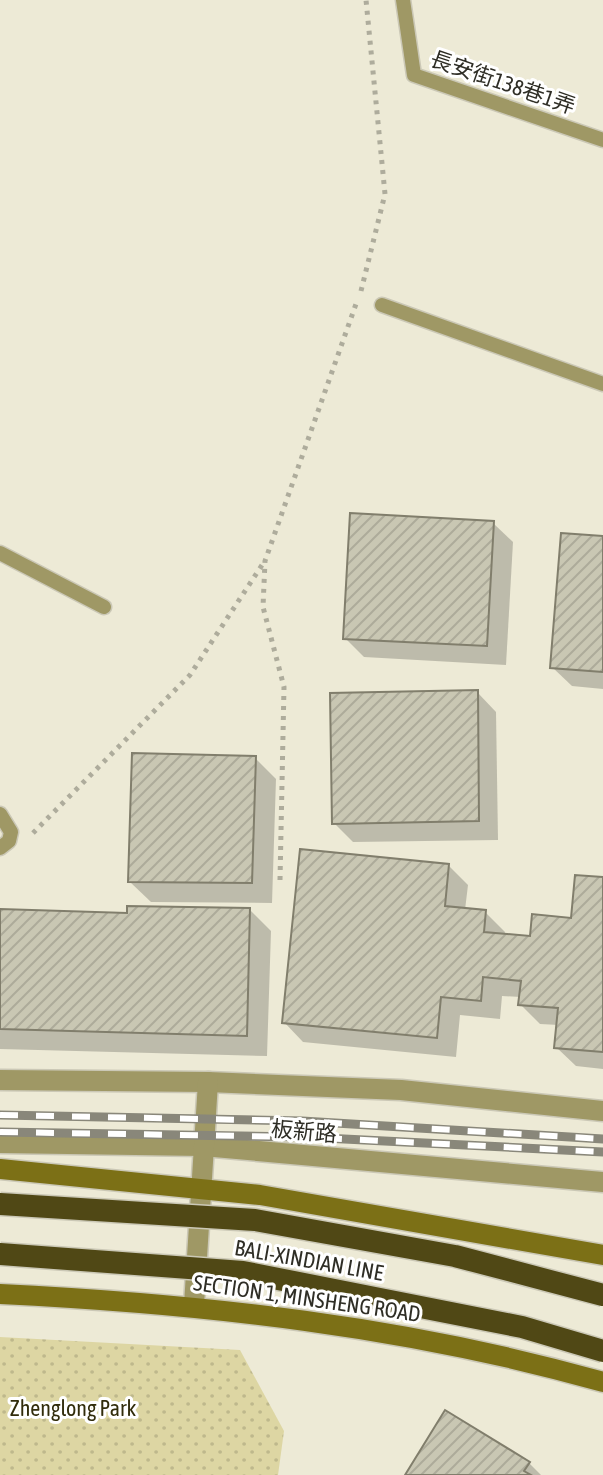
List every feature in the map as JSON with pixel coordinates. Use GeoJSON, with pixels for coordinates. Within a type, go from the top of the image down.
{"type":"FeatureCollection","features":[{"type":"Feature","properties":{"kind":"highway","name":"BALI-XINDIAN LINE"},"geometry":{"type":"LineString","coordinates":[[0,1204],[255,1220],[455,1256],[603,1295]]}},
{"type":"Feature","properties":{"kind":"highway","name":"BALI-XINDIAN LINE"},"geometry":{"type":"LineString","coordinates":[[0,1254],[243,1272],[522,1327],[603,1351]]}},
{"type":"Feature","properties":{"kind":"main road"},"geometry":{"type":"LineString","coordinates":[[0,1169],[200,1187],[603,1255]]}},
{"type":"Feature","properties":{"kind":"main road","name":"SECTION 1, MINSHENG ROAD"},"geometry":{"type":"LineString","coordinates":[[0,1294],[194,1305],[442,1341],[603,1382]]}},
{"type":"Feature","properties":{"kind":"street","name":"板新路"},"geometry":{"type":"LineString","coordinates":[[0,1080],[208,1082],[401,1090],[603,1111]]}},
{"type":"Feature","properties":{"kind":"street"},"geometry":{"type":"LineString","coordinates":[[194,1305],[208,1082]]}},
{"type":"Feature","properties":{"kind":"street","name":"板新路"},"geometry":{"type":"LineString","coordinates":[[0,1143],[203,1146],[603,1182]]}},
{"type":"Feature","properties":{"kind":"lane","name":"長安街138巷1弄"},"geometry":{"type":"LineString","coordinates":[[403,0],[414,75],[603,140]]}},
{"type":"Feature","properties":{"kind":"lane"},"geometry":{"type":"LineString","coordinates":[[382,305],[603,384]]}},
{"type":"Feature","properties":{"kind":"lane"},"geometry":{"type":"LineString","coordinates":[[0,553],[104,607]]}},
{"type":"Feature","properties":{"kind":"lane"},"geometry":{"type":"LineString","coordinates":[[0,814],[11,832],[9,841],[0,848]]}},
{"type":"Feature","properties":{"kind":"path"},"geometry":{"type":"LineString","coordinates":[[29,837],[190,675],[265,561],[359,296],[385,194],[366,0]]}},
{"type":"Feature","properties":{"kind":"path"},"geometry":{"type":"LineString","coordinates":[[265,561],[263,607],[284,687],[280,880]]}},
{"type":"Feature","properties":{"kind":"green space","name":"Zhenglong Park"},"geometry":{"type":"Polygon","coordinates":[[[0,1337],[240,1350],[284,1431],[278,1475],[0,1475],[0,1337]]]}},
{"type":"Feature","properties":{"kind":"building"},"geometry":{"type":"Polygon","coordinates":[[[350,513],[494,521],[487,646],[343,639],[350,513]]]}},
{"type":"Feature","properties":{"kind":"building"},"geometry":{"type":"Polygon","coordinates":[[[561,533],[603,536],[603,672],[550,668],[561,533]]]}},
{"type":"Feature","properties":{"kind":"building"},"geometry":{"type":"Polygon","coordinates":[[[478,690],[479,821],[332,824],[330,693],[478,690]]]}},
{"type":"Feature","properties":{"kind":"building"},"geometry":{"type":"Polygon","coordinates":[[[132,753],[256,756],[252,883],[128,882],[132,753]]]}},
{"type":"Feature","properties":{"kind":"building"},"geometry":{"type":"Polygon","coordinates":[[[300,849],[449,864],[445,906],[486,910],[484,932],[530,936],[532,914],[571,918],[575,875],[603,877],[603,1052],[554,1048],[558,1008],[518,1005],[521,981],[483,977],[481,1001],[441,997],[437,1038],[282,1023],[300,849]]]}},
{"type":"Feature","properties":{"kind":"building"},"geometry":{"type":"Polygon","coordinates":[[[127,906],[250,908],[247,1036],[0,1029],[0,909],[127,913],[127,906]]]}},
{"type":"Feature","properties":{"kind":"building"},"geometry":{"type":"Polygon","coordinates":[[[445,1410],[530,1462],[524,1471],[531,1475],[405,1475],[445,1410]]]}},
{"type":"Feature","properties":{"kind":"railway"},"geometry":{"type":"LineString","coordinates":[[0,1115],[302,1121],[603,1139]]}},
{"type":"Feature","properties":{"kind":"railway"},"geometry":{"type":"LineString","coordinates":[[0,1132],[304,1137],[603,1152]]}}]}
